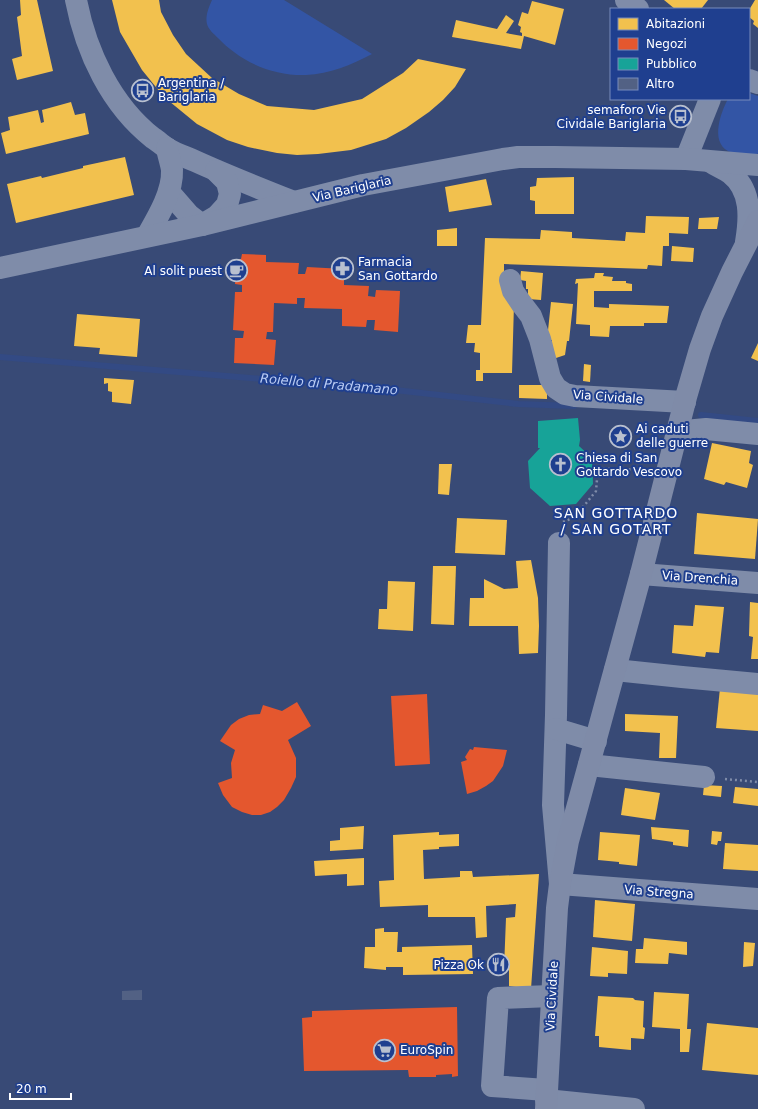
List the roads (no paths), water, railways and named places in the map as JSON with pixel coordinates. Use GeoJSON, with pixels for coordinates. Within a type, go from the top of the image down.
{"type":"FeatureCollection","features":[{"type":"Feature","properties":{"kind":"main road","name":"Via Cividale"},"geometry":{"type":"LineString","coordinates":[[546,1100],[557,908],[568,841],[641,574],[700,349],[712,316],[746,242],[758,221]]}},
{"type":"Feature","properties":{"kind":"street"},"geometry":{"type":"LineString","coordinates":[[76,0],[91,53],[108,87],[126,112],[143,130],[167,148],[216,171],[294,202]]}},
{"type":"Feature","properties":{"kind":"street"},"geometry":{"type":"LineString","coordinates":[[626,0],[637,8]]}},
{"type":"Feature","properties":{"kind":"street"},"geometry":{"type":"LineString","coordinates":[[686,159],[710,100]]}},
{"type":"Feature","properties":{"kind":"street"},"geometry":{"type":"LineString","coordinates":[[147,236],[160,215],[169,192],[172,170],[167,148]]}},
{"type":"Feature","properties":{"kind":"street","name":"Via Bariglaria"},"geometry":{"type":"LineString","coordinates":[[0,268],[202,225],[363,185],[486,161],[518,157],[555,157],[686,159],[710,162],[758,164]]}},
{"type":"Feature","properties":{"kind":"street","name":"Via Bariglaria"},"geometry":{"type":"LineString","coordinates":[[710,162],[730,173],[743,188],[746,196],[749,224],[746,242]]}},
{"type":"Feature","properties":{"kind":"street"},"geometry":{"type":"LineString","coordinates":[[169,192],[189,215],[202,225],[218,216],[227,205],[230,194],[227,182],[216,171]]}},
{"type":"Feature","properties":{"kind":"street","name":"Via Cividale"},"geometry":{"type":"LineString","coordinates":[[510,280],[513,291],[531,316],[540,339],[550,378],[556,388],[566,394],[576,396],[685,402]]}},
{"type":"Feature","properties":{"kind":"street"},"geometry":{"type":"LineString","coordinates":[[678,430],[686,431],[706,429],[758,434]]}},
{"type":"Feature","properties":{"kind":"street","name":"Via Cividale"},"geometry":{"type":"LineString","coordinates":[[559,543],[556,729],[553,805],[560,884]]}},
{"type":"Feature","properties":{"kind":"street","name":"Via Drenchia"},"geometry":{"type":"LineString","coordinates":[[641,574],[758,583]]}},
{"type":"Feature","properties":{"kind":"street"},"geometry":{"type":"LineString","coordinates":[[615,670],[758,684]]}},
{"type":"Feature","properties":{"kind":"street"},"geometry":{"type":"LineString","coordinates":[[556,729],[596,741]]}},
{"type":"Feature","properties":{"kind":"street"},"geometry":{"type":"LineString","coordinates":[[589,765],[704,777]]}},
{"type":"Feature","properties":{"kind":"street","name":"Via Stregna"},"geometry":{"type":"LineString","coordinates":[[560,884],[758,899]]}},
{"type":"Feature","properties":{"kind":"street"},"geometry":{"type":"LineString","coordinates":[[552,996],[498,998],[492,1086],[546,1100],[634,1109]]}},
{"type":"Feature","properties":{"kind":"waterway","name":"Roiello di Pradamano"},"geometry":{"type":"LineString","coordinates":[[0,357],[395,390],[518,404],[574,406]]}},
{"type":"Feature","properties":{"kind":"waterway","name":"Roiello di Pradamano"},"geometry":{"type":"LineString","coordinates":[[701,415],[758,421]]}},
{"type":"Feature","properties":{"kind":"place","name":"Argentina / Bariglaria"},"geometry":{"type":"Point","coordinates":[142,90]}},
{"type":"Feature","properties":{"kind":"place","name":"semaforo Vie Cividale Bariglaria"},"geometry":{"type":"Point","coordinates":[681,117]}},
{"type":"Feature","properties":{"kind":"place","name":"Farmacia San Gottardo"},"geometry":{"type":"Point","coordinates":[342,269]}},
{"type":"Feature","properties":{"kind":"place","name":"Al solit puest"},"geometry":{"type":"Point","coordinates":[237,271]}},
{"type":"Feature","properties":{"kind":"place","name":"Ai caduti delle guerre"},"geometry":{"type":"Point","coordinates":[620,436]}},
{"type":"Feature","properties":{"kind":"place","name":"Chiesa di San Gottardo Vescovo"},"geometry":{"type":"Point","coordinates":[560,465]}},
{"type":"Feature","properties":{"kind":"place","name":"Pizza Ok"},"geometry":{"type":"Point","coordinates":[499,965]}},
{"type":"Feature","properties":{"kind":"place","name":"EuroSpin"},"geometry":{"type":"Point","coordinates":[385,1050]}},
{"type":"Feature","properties":{"kind":"district","name":"SAN GOTTARDO / SAN GOTART"},"geometry":{"type":"Point","coordinates":[616,522]}}]}
